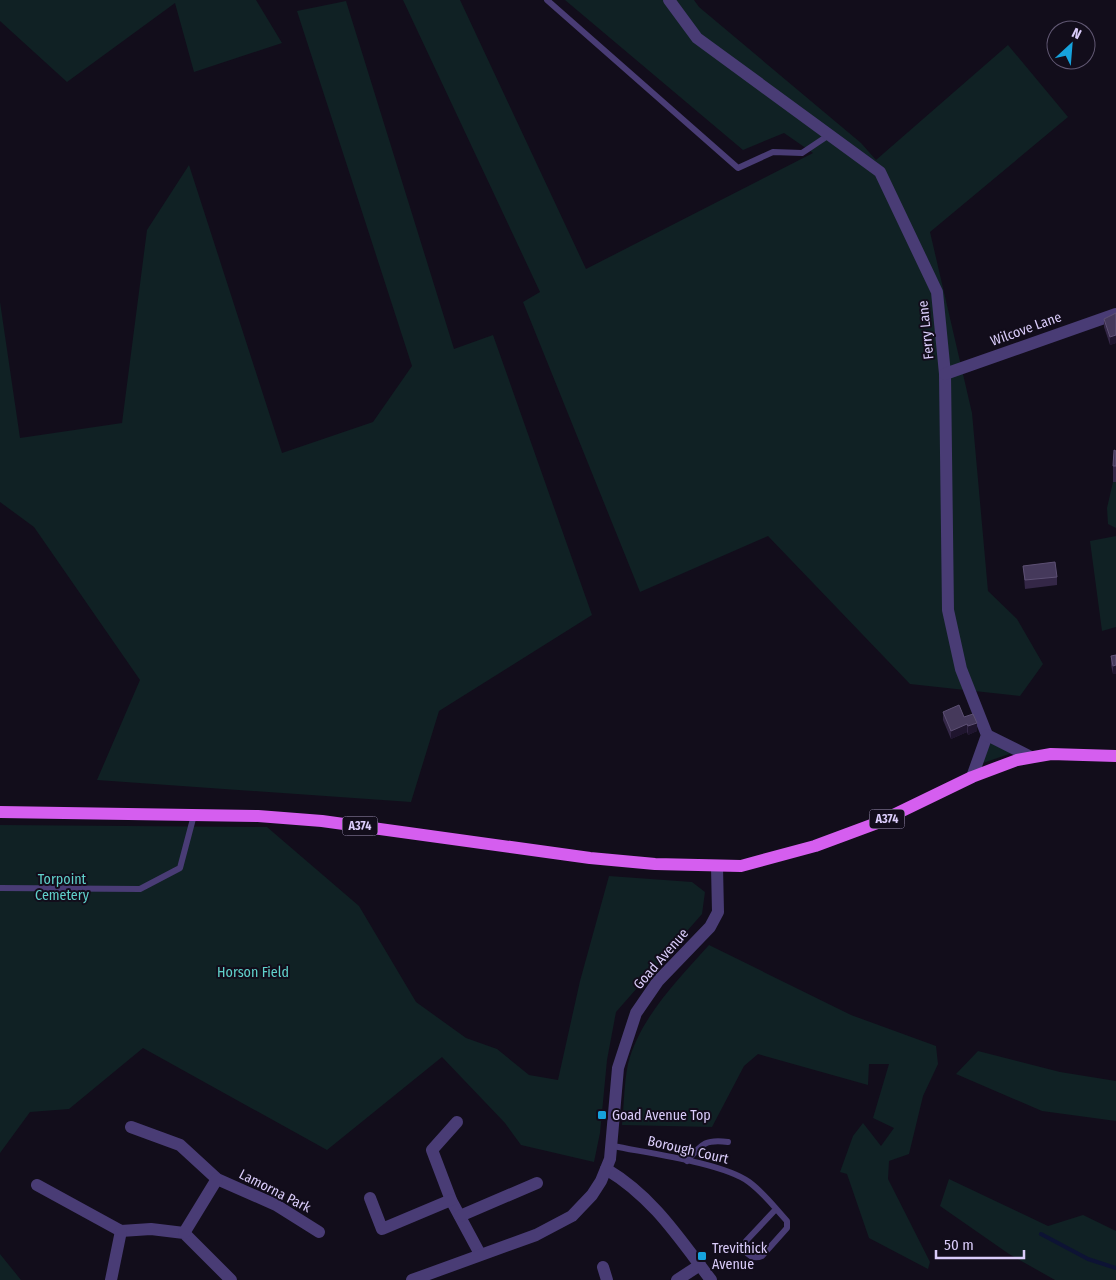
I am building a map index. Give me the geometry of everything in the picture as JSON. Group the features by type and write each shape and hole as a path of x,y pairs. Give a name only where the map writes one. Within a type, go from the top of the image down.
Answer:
{"main road":[{"name":"A374","path":"0,812 194,815 322,821 590,858 655,864 717,867 741,866 763,862 877,824 972,777 1001,765 1051,754 1116,756"}],"street":[{"name":"Ferry Lane","path":"669,0 696,38 880,172 937,292 946,374 948,610 961,669 987,735"},
{"name":"Wilcove Lane","path":"946,374 1116,314"},
{"path":"972,777 987,735 1031,757"},
{"name":"Goad Avenue","path":"412,1280 536,1235 572,1216 592,1195 606,1169 613,1146 618,1068 636,1013 658,982 710,927 718,912 717,867"},
{"path":"458,1122 432,1150 451,1200 480,1254"},
{"name":"Lamorna Park","path":"131,1127 180,1145 217,1179 276,1205 320,1232"},
{"path":"606,1169 641,1193 677,1232 711,1280"},
{"name":"Lamorna Park","path":"184,1232 217,1179"},
{"path":"460,1216 537,1183"},
{"path":"37,1185 121,1231 151,1229 184,1232 228,1279"},
{"path":"370,1198 382,1229 451,1200"},
{"path":"111,1280 121,1231"},
{"path":"677,1280 700,1265"},
{"path":"603,1267 607,1280"}],"lane":[{"path":"547,0 738,168 773,152 802,153 829,135"},
{"path":"0,888 140,890 180,868 194,815"},
{"path":"687,1162 704,1143 714,1140 728,1142"},
{"name":"Borough Court","path":"613,1146 719,1168 740,1177 757,1188 787,1221 787,1228 762,1256 757,1258 749,1256 745,1251 746,1241 776,1209"}],"green space":[{"path":"0,0 256,0 282,43 194,72 175,3 67,82 0,21"},
{"path":"403,0 460,0 586,269 813,153 784,133 743,150 565,0 694,0 699,7 861,143 876,160 1008,45 1068,117 930,232 972,413 988,591 1017,619 1043,664 1020,696 910,684 768,536 640,592 523,302 540,292"},
{"path":"346,1 454,349 493,335 592,615 439,711 411,802 97,780 140,680 34,527 0,502 0,302 20,438 122,423 147,230 189,165 282,453 373,422 412,366 297,11"},
{"path":"1113,482 1116,482 1116,528 1108,524 1107,508"},
{"path":"1116,536 1116,627 1102,631 1090,541"},
{"path":"991,742 1012,753 980,764"},
{"path":"0,825 267,827 359,906 416,1002 466,1038 497,1049 529,1075 558,1080 580,981 609,876 692,882 705,892 702,914 616,1012 607,1060 600,1133 594,1162 521,1145 505,1123 442,1057 327,1150 143,1048 69,1109 30,1112 0,1153"},
{"path":"709,945 851,1015 936,1046 938,1064 923,1096 909,1154 889,1161 888,1179 930,1262 928,1269 869,1238 847,1174 840,1172 853,1136 863,1123 881,1146 894,1128 873,1118 889,1064 869,1064 868,1085 758,1054 744,1066 712,1127 622,1125 628,1064 641,1030 661,1000"},
{"path":"978,1051 1060,1072 1116,1081 1116,1121 1042,1111 956,1074"},
{"path":"949,1179 1048,1226 1083,1215 1116,1231 1116,1280 1055,1280 1009,1254 940,1206"},
{"path":"0,1254 21,1280 0,1280"}],"building":[{"path":"1116,313 1116,335 1110,337 1104,319"},
{"path":"1114,450 1116,451 1116,466 1113,466"},
{"path":"1055,562 1057,577 1025,580 1023,566"},
{"path":"1116,655 1116,665 1113,666 1111,656"},
{"path":"959,705 964,717 973,714 977,723 968,726 967,724 951,731 943,712"}],"waterway":[{"path":"1041,1234 1088,1259 1116,1268"}],"place":[{"name":"Goad Avenue Top","path":"602,1115"},
{"name":"Trevithick Avenue","path":"702,1256"}],"park label":[{"name":"Torpoint Cemetery","path":"62,888"},
{"name":"Horson Field","path":"253,972"}]}
